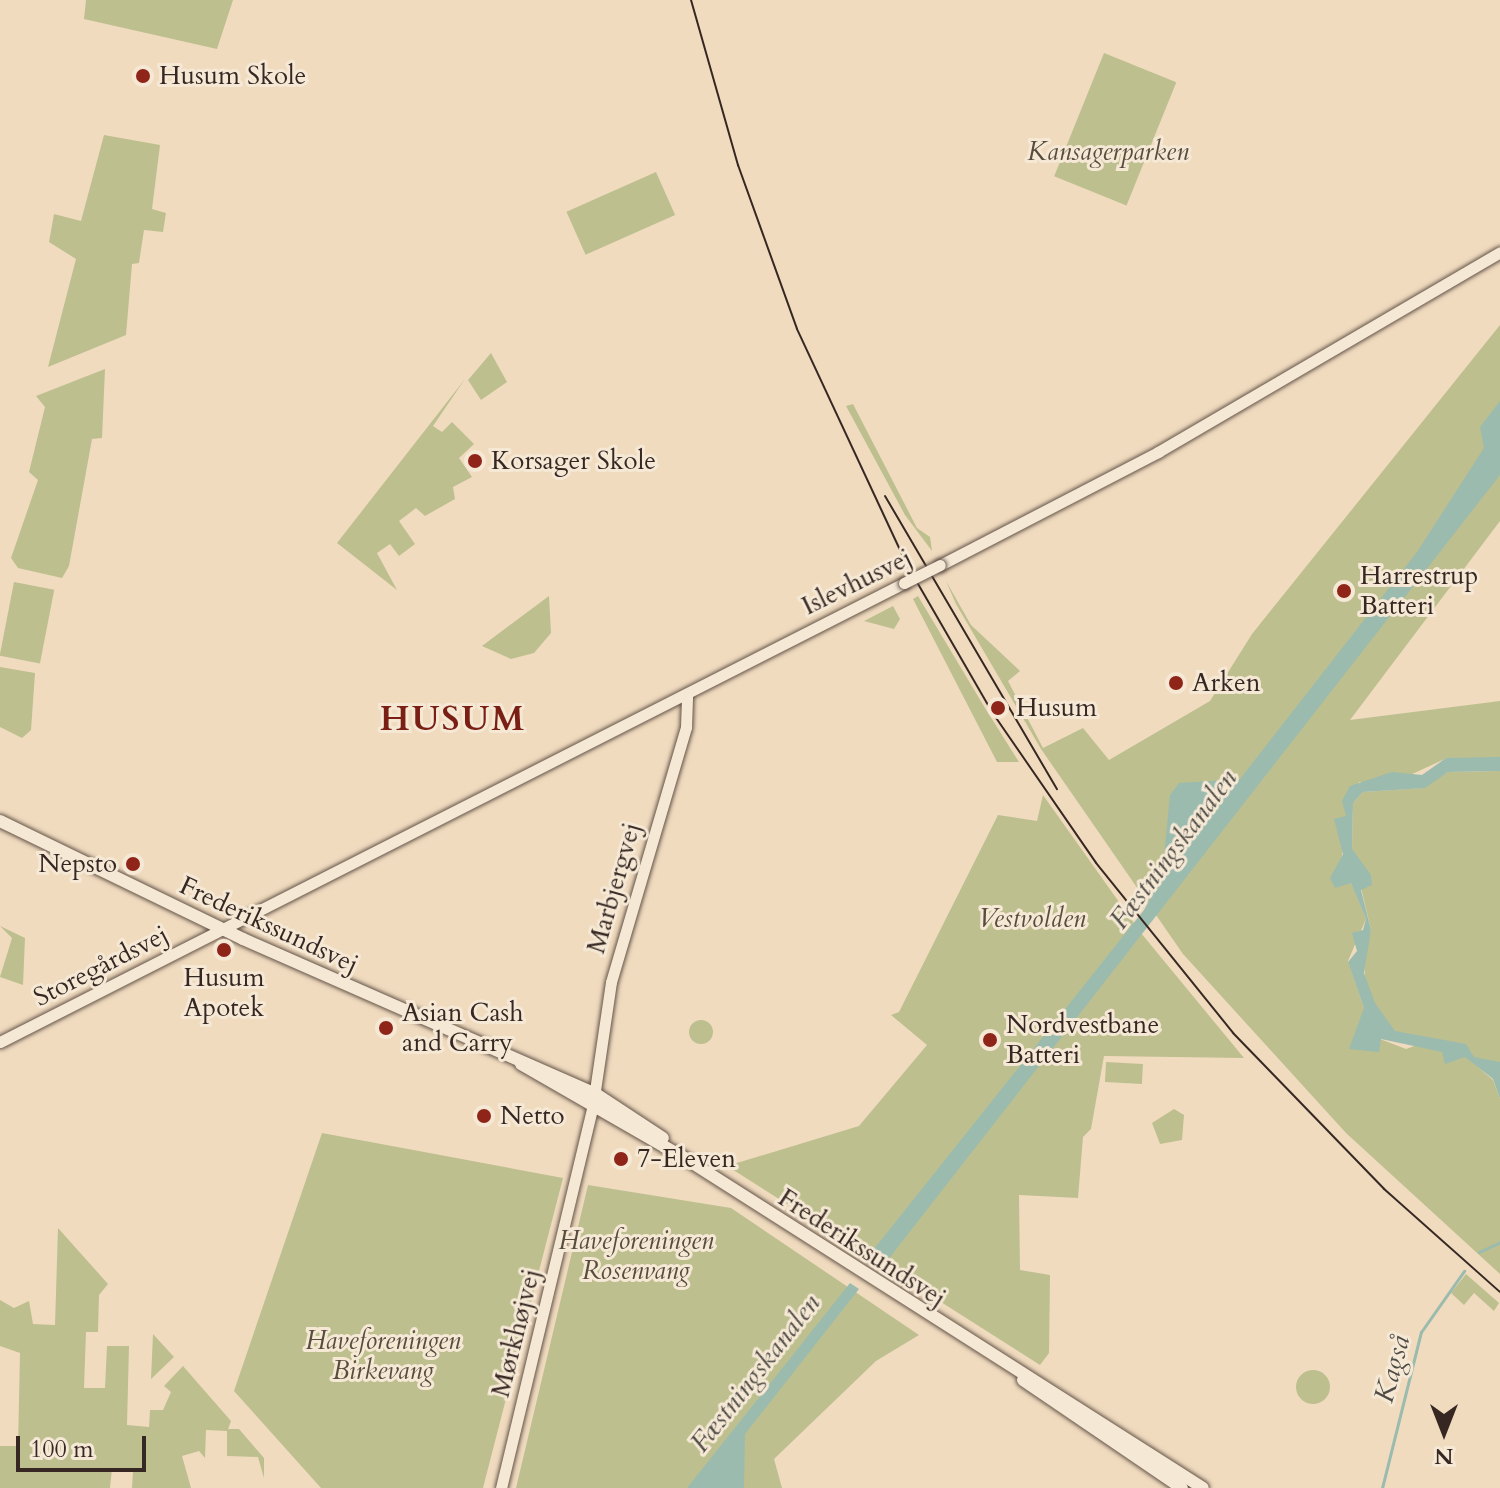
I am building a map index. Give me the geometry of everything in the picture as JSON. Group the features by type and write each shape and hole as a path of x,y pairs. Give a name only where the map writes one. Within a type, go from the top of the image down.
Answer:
{"main road":[{"name":"Frederikssundsvej","path":"0,821 222,929 594,1099 1018,1375 1203,1488"},
{"name":"Frederikssundsvej","path":"1018,1375 1040,1398 1182,1488"}],"street":[{"name":"Islevhusvej","path":"222,929 687,697 1158,452 1500,252"},
{"name":"Marbjergvej","path":"594,1099 611,982 686,727 687,697"},
{"name":"Storegårdsvej","path":"0,1042 222,929"},
{"name":"Mørkhøjvej","path":"501,1488 594,1099"}],"green space":[{"path":"86,0 233,0 217,49 84,19"},
{"name":"Kansagerparken","path":"1104,53 1176,82 1126,206 1054,176"},
{"path":"104,135 160,145 152,209 166,213 163,232 144,230 139,263 132,264 126,335 48,367 76,259 49,242 54,214 81,221"},
{"path":"656,172 675,215 586,255 566,212"},
{"path":"1500,325 1500,521 1350,720 1500,701 1500,764 1447,758 1384,787 1359,782 1338,872 1351,882 1366,919 1348,961 1364,1008 1365,1046 1380,1039 1406,1049 1420,1044 1465,1056 1493,1080 1500,1099 1500,1274 1346,1133 1183,954 1041,749 956,604 946,581 971,625 1020,671 1008,681 1043,748 1083,728 1109,760 1210,701 1252,634"},
{"path":"491,353 507,382 481,400 468,380"},
{"path":"105,369 102,438 92,439 69,566 62,578 18,568 11,558 38,480 29,472 45,407 36,396"},
{"path":"465,379 433,426 442,432 452,422 474,444 459,458 472,477 453,487 455,499 425,516 416,508 399,521 415,544 399,556 390,544 377,553 397,590 337,543"},
{"path":"853,404 917,528 930,537 932,551 905,515 846,406"},
{"path":"14,582 54,590 40,663 0,656"},
{"path":"549,596 551,633 534,653 511,659 482,646"},
{"path":"918,596 1019,762 997,762 913,599"},
{"path":"893,606 900,619 894,629 864,621"},
{"path":"0,667 35,673 31,730 22,738 0,727"},
{"path":"1500,771 1500,1069 1388,1034 1367,1006 1364,959 1371,930 1352,849 1353,803 1363,792 1422,788 1448,772"},
{"name":"Vestvolden","path":"1043,795 1141,933 1244,1058 1104,1056 1091,1129 1083,1137 1078,1198 1019,1195 1020,1270 1050,1275 1049,1353 1040,1365 727,1166 859,1126 927,1045 891,1015 899,1012 998,815 1037,821"},
{"path":"0,926 25,938 23,985 0,977 12,938"},
{"path":"701,1020 709,1024 713,1032 709,1040 701,1044 693,1040 689,1032 693,1024"},
{"path":"1106,1062 1143,1064 1142,1084 1105,1082"},
{"path":"1174,1109 1184,1115 1182,1140 1160,1144 1152,1123"},
{"name":"Haveforeningen Birkevang","path":"322,1133 563,1178 483,1488 321,1488 234,1391"},
{"name":"Haveforeningen Rosenvang","path":"588,1185 731,1208 919,1335 876,1361 774,1459 782,1488 516,1488"},
{"path":"58,1228 108,1284 99,1295 98,1332 86,1332 84,1388 105,1388 107,1346 129,1346 127,1425 149,1427 150,1410 163,1410 171,1392 164,1386 183,1366 231,1421 228,1429 239,1429 264,1458 264,1478 258,1457 227,1456 227,1431 206,1430 205,1458 199,1451 182,1456 191,1488 132,1488 133,1470 112,1469 110,1488 0,1488 0,1446 18,1446 20,1353 0,1346 0,1300 14,1308 29,1301 33,1324 55,1325"},
{"path":"1466,1274 1499,1303 1494,1311 1474,1293 1464,1305 1451,1293"},
{"path":"153,1334 174,1357 151,1379"},
{"path":"1313,1370 1325,1375 1330,1387 1325,1399 1313,1404 1301,1399 1296,1387 1301,1375"}],"water":[{"name":"Fæstningskanalen","path":"1500,401 1500,475 883,1266 869,1255 1144,910 1162,877 1170,795 1179,783 1240,779 1417,552 1484,448 1480,427"},
{"path":"1500,757 1500,771 1448,772 1425,788 1363,792 1353,803 1352,849 1371,875 1372,885 1361,890 1371,930 1364,973 1375,1003 1395,1031 1466,1044 1474,1057 1500,1062 1500,1099 1493,1079 1465,1057 1445,1064 1442,1052 1381,1039 1379,1052 1349,1049 1364,1008 1348,962 1357,951 1352,933 1363,930 1366,919 1351,883 1335,888 1330,878 1343,854 1334,819 1346,816 1342,801 1350,786 1392,772 1422,775 1446,758"},
{"path":"850,1283 859,1289 745,1434 744,1488 687,1488"}],"waterway":[{"name":"Kagså","path":"1479,1252 1500,1242"},
{"name":"Kagså","path":"1382,1488 1421,1332 1464,1271"}],"tram line":[{"path":"691,0 738,165 797,329 906,563 992,712 1096,863 1233,1033 1384,1189 1500,1292"},
{"path":"885,496 1057,789"}],"place":[{"name":"Husum Skole","path":"143,76"},
{"name":"Korsager Skole","path":"475,461"},
{"name":"Harrestrup Batteri","path":"1344,591"},
{"name":"Arken","path":"1176,683"},
{"name":"Husum","path":"998,708"},
{"name":"Nepsto","path":"133,864"},
{"name":"Husum Apotek","path":"224,950"},
{"name":"Asian Cash and Carry","path":"386,1028"},
{"name":"Nordvestbane Batteri","path":"990,1040"},
{"name":"Netto","path":"484,1116"},
{"name":"7-Eleven","path":"621,1159"}],"district":[{"name":"HUSUM","path":"453,720"}]}
